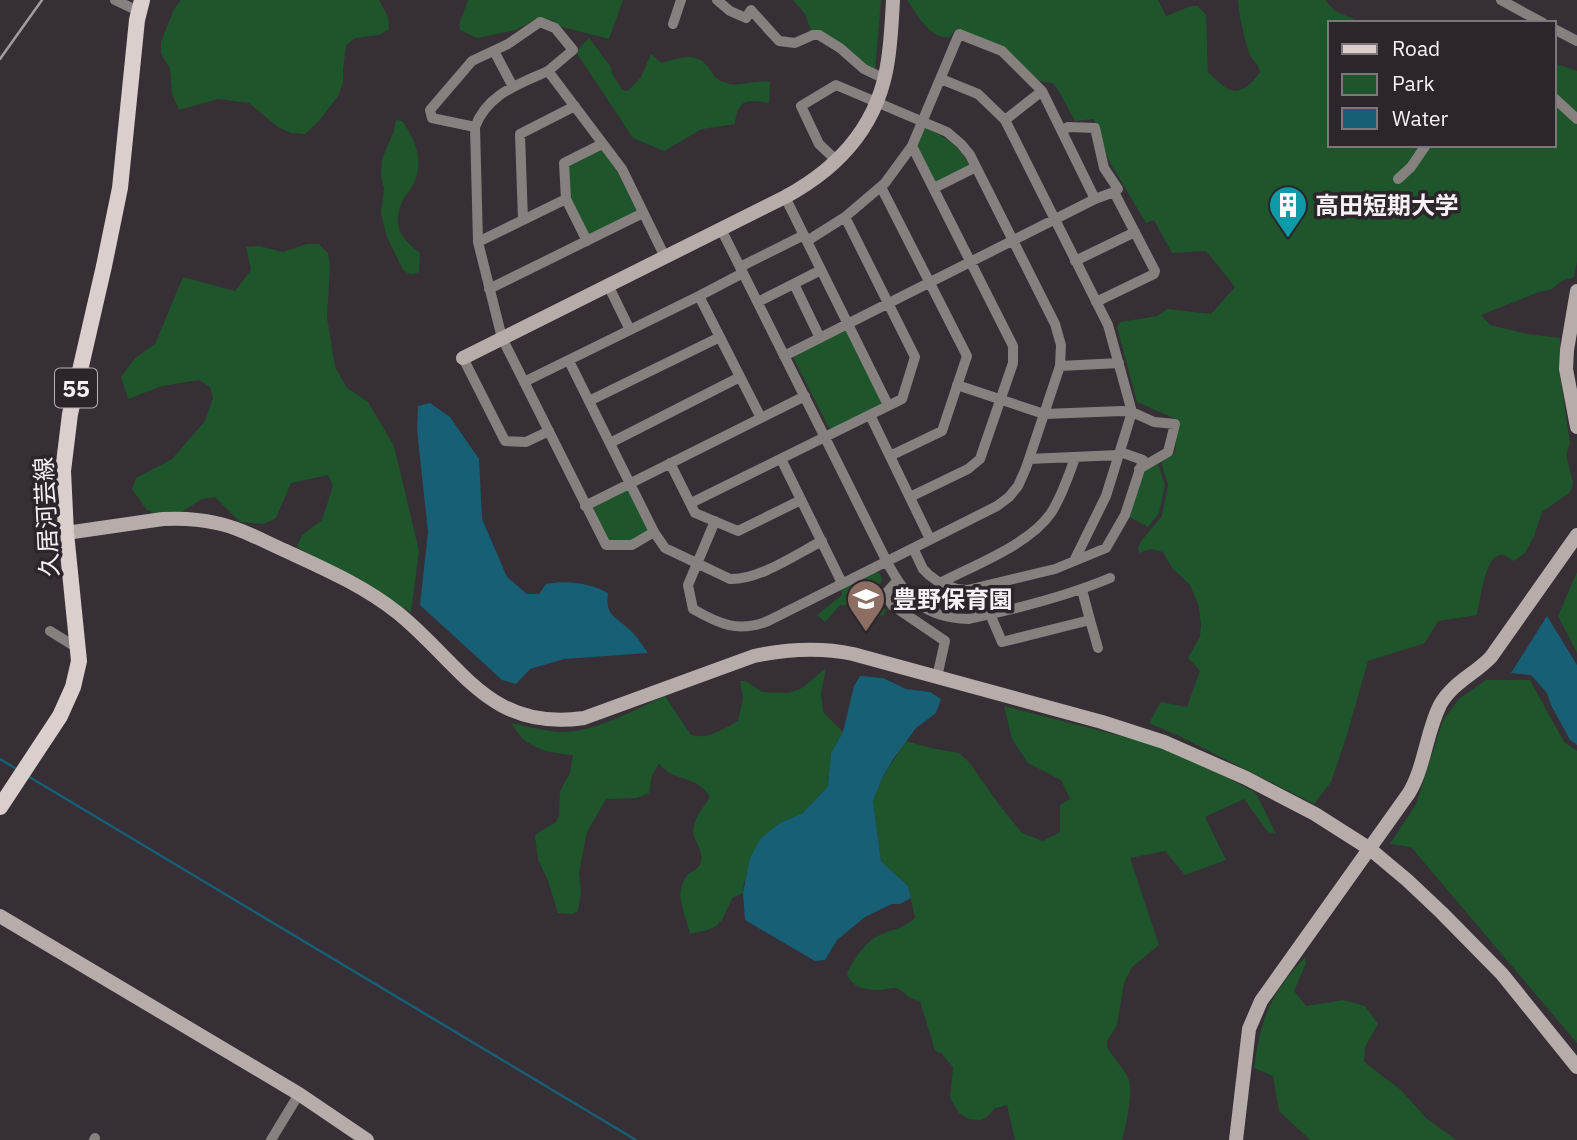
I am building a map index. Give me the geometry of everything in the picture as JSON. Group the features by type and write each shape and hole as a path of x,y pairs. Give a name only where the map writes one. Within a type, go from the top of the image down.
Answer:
{"main road":[{"name":"久居河芸線","path":"0,807 60,716 70,696 76,673 79,649 66,533 63,471 70,414 120,188 140,6"}],"street":[{"path":"115,0 140,6"},
{"path":"673,24 681,0"},
{"path":"717,0 730,11 746,18 751,10 779,41 795,43 813,35 822,37 864,69 885,79"},
{"path":"549,431 526,442 505,441 463,358 817,179 858,137 876,103 889,58 893,0"},
{"path":"1501,0 1539,21"},
{"path":"475,127 432,118 430,110 472,61 508,44 540,22 555,28 573,50 548,71 513,87 489,103 475,127 478,242 502,338 606,545 632,545 654,533"},
{"path":"1556,30 1577,41"},
{"path":"524,383 699,296 741,270 845,217 881,187 912,146 959,34 1002,51 1042,91 1095,199"},
{"path":"494,51 513,87"},
{"path":"548,71 622,169 665,257"},
{"path":"941,79 978,94 1005,120 1108,325 1119,363 1132,412 1106,496 1074,561"},
{"path":"715,521 688,584 693,609 723,625 752,626 997,506 1018,486 1030,459 1060,366 1061,345 1055,324 970,155 947,132 836,85 801,106 819,144 837,161"},
{"path":"1005,120 1042,91"},
{"path":"1556,100 1577,119"},
{"path":"523,220 520,134 575,106"},
{"path":"784,356 1118,189 1104,168 1095,128 1068,127 1062,131"},
{"path":"587,241 566,199 564,163 602,144"},
{"path":"910,497 980,459 1013,363 1013,346 912,146"},
{"path":"1398,178 1411,167 1425,147"},
{"path":"934,188 976,167"},
{"path":"881,187 967,356 942,431 890,456"},
{"path":"1096,302 1154,274 1155,271 1114,192"},
{"path":"785,197 888,405"},
{"path":"478,242 566,199"},
{"path":"489,289 643,213"},
{"path":"691,503 902,399 915,357 845,217"},
{"path":"721,229 887,562 908,596 935,614 968,619 1082,590 1110,578"},
{"path":"1075,261 1135,232"},
{"path":"758,302 821,270"},
{"path":"794,284 820,338"},
{"path":"608,285 630,330"},
{"path":"1576,418 1566,369 1577,291"},
{"path":"699,296 761,418"},
{"path":"589,401 720,337"},
{"path":"569,361 654,533 665,548 730,579 747,578 822,541"},
{"path":"1060,366 1119,363"},
{"path":"610,443 740,377"},
{"path":"957,384 1044,414 1122,411 1132,412 1154,422 1175,424 1168,452 1139,469"},
{"path":"585,506 805,396"},
{"path":"870,415 930,539"},
{"path":"913,548 923,569 929,575 940,583 967,590 1055,569 1107,548 1125,515 1143,460 1119,453 1030,459"},
{"path":"940,583 1019,542 1040,526 1059,499 1074,458"},
{"path":"781,459 842,583"},
{"path":"670,463 695,513 738,531 801,500"},
{"path":"66,533 163,519 217,523 240,531 359,586 404,619 483,694 505,708 536,718 561,721 584,718 754,656 802,649 835,650 1102,722 1175,746 1255,782 1315,814 1370,849 1472,942 1502,974 1577,1068"},
{"path":"1236,1140 1248,1038 1256,1010 1275,979 1412,787 1441,705 1461,681 1491,657 1577,535"},
{"path":"897,581 886,596 892,605 945,641 937,677"},
{"path":"1082,590 1098,648"},
{"path":"990,614 1002,642 1090,620"},
{"path":"50,631 79,649"},
{"path":"0,916 299,1094 367,1140"},
{"path":"271,1140 299,1094"}],"green space":[{"path":"181,0 379,0 388,17 389,29 379,35 355,38 346,45 343,83 338,96 305,134 291,133 278,127 249,103 218,99 179,110 172,94 170,69 161,54 161,42 174,9"},
{"path":"468,0 623,0 609,39 538,18 516,30 477,38 460,30 459,24"},
{"path":"793,0 881,0 875,71 864,67 854,53 841,44 811,31 805,14"},
{"path":"907,0 1158,0 1166,16 1198,6 1206,15 1208,72 1226,88 1236,91 1250,84 1260,72 1247,45 1238,0 1325,0 1335,11 1358,21 1328,21 1328,147 1556,147 1556,64 1577,71 1577,262 1574,277 1562,281 1552,289 1481,315 1490,325 1560,338 1560,376 1570,443 1566,455 1572,488 1542,512 1525,553 1514,561 1503,555 1492,561 1484,579 1477,615 1438,621 1425,643 1368,661 1331,782 1314,804 1149,723 1161,702 1187,707 1200,671 1188,658 1200,636 1201,625 1199,607 1190,585 1172,568 1163,552 1151,549 1139,553 1141,541 1162,516 1168,485 1161,462 1175,453 1178,420 1137,402 1117,327 1120,322 1157,316 1167,309 1211,314 1235,287 1206,251 1172,253 1154,220 1146,223 1109,161 1094,119 1075,121 1052,83 1035,78 1003,46 956,29 950,37 943,37 925,25"},
{"path":"589,38 611,67 622,90 628,91 641,77 651,54 661,63 692,57 702,61 716,78 727,83 736,85 770,82 769,103 749,101 738,109 735,124 702,129 664,151 633,138 576,52"},
{"path":"396,120 402,121 406,127 418,155 416,178 402,202 398,219 403,237 420,253 419,272 412,274 403,270 387,237 381,214 384,188 381,176 382,159"},
{"path":"926,128 952,143 970,167 936,184 916,146"},
{"path":"602,150 616,169 638,210 591,235 587,234 569,198 569,164"},
{"path":"307,244 319,244 328,253 330,266 327,317 335,367 347,388 368,402 394,446 419,551 411,612 297,547 302,535 322,520 333,486 328,475 291,483 276,518 264,524 240,522 215,497 202,499 180,513 157,515 146,509 132,489 136,478 172,459 205,421 213,398 210,387 199,380 162,386 128,399 121,377 135,358 155,344 183,277 235,291 251,270 246,247 259,246 283,252"},
{"path":"843,330 847,331 883,401 881,406 832,429 829,428 793,357"},
{"path":"1158,464 1165,485 1159,513 1148,527 1128,516 1143,472"},
{"path":"627,490 630,491 649,530 631,541 608,542 592,511 594,507"},
{"path":"875,571 882,578 881,583 873,590 873,597 886,610 883,616 862,608 840,605 825,622 817,615 842,595 841,589"},
{"path":"1577,572 1577,653 1558,616"},
{"path":"826,668 821,693 823,712 843,732 831,753 828,786 803,813 780,823 744,882 743,893 732,898 718,925 690,934 680,898 686,877 701,862 693,831 698,816 710,797 702,787 668,772 659,764 652,775 649,793 637,798 606,799 587,832 579,873 581,892 578,911 573,914 558,913 538,860 535,836 556,822 559,816 560,791 570,773 573,755 533,746 522,738 511,723 572,732 613,720 665,696 691,735 703,736 738,721 743,698 740,681 746,681 762,692 789,693 802,688"},
{"path":"1486,680 1530,680 1564,742 1577,751 1577,1043 1411,847 1390,844 1416,804 1443,720 1460,698"},
{"path":"1004,706 1175,750 1256,793 1276,834 1268,832 1244,799 1205,817 1226,860 1185,875 1165,851 1130,858 1159,945 1132,967 1124,983 1117,1025 1107,1041 1107,1047 1127,1076 1130,1086 1122,1140 1015,1140 1007,1105 995,1108 980,1120 969,1119 959,1113 950,1098 953,1067 941,1053 935,1051 920,1001 893,988 873,990 859,987 851,982 847,973 870,942 915,918 908,886 881,861 873,801 882,778 906,741 959,753 969,762 1022,833 1043,841 1060,832 1060,805 1070,799 1061,780 1028,763 1012,739"},
{"path":"1305,957 1306,963 1294,991 1306,1006 1343,1000 1365,1006 1378,1024 1365,1047 1364,1062 1401,1090 1427,1119 1456,1140 1310,1140 1279,1111 1273,1076 1254,1068 1257,1050 1264,1020 1275,996"}],"water":[{"path":"430,403 450,417 479,459 482,519 507,577 527,594 539,594 546,584 562,582 578,583 608,593 610,611 633,632 648,653 564,659 530,669 516,684 502,680 420,605 428,532 417,429 418,406"},
{"path":"1547,616 1577,665 1577,745 1570,740 1547,693 1531,675 1511,673"},
{"path":"860,676 883,678 906,689 930,692 941,699 936,713 916,728 894,758 873,801 881,861 908,886 911,898 865,917 837,940 825,960 815,961 745,920 743,893 750,858 761,838 780,823 803,813 828,786 831,753 843,732 854,686"}],"waterway":[{"path":"0,759 18,770"},
{"path":"26,775 636,1140"}],"railway":[{"path":"0,59 42,0"}],"place":[{"name":"高田短期大学","path":"1288,239"},
{"name":"豊野保育園","path":"866,633"}]}
